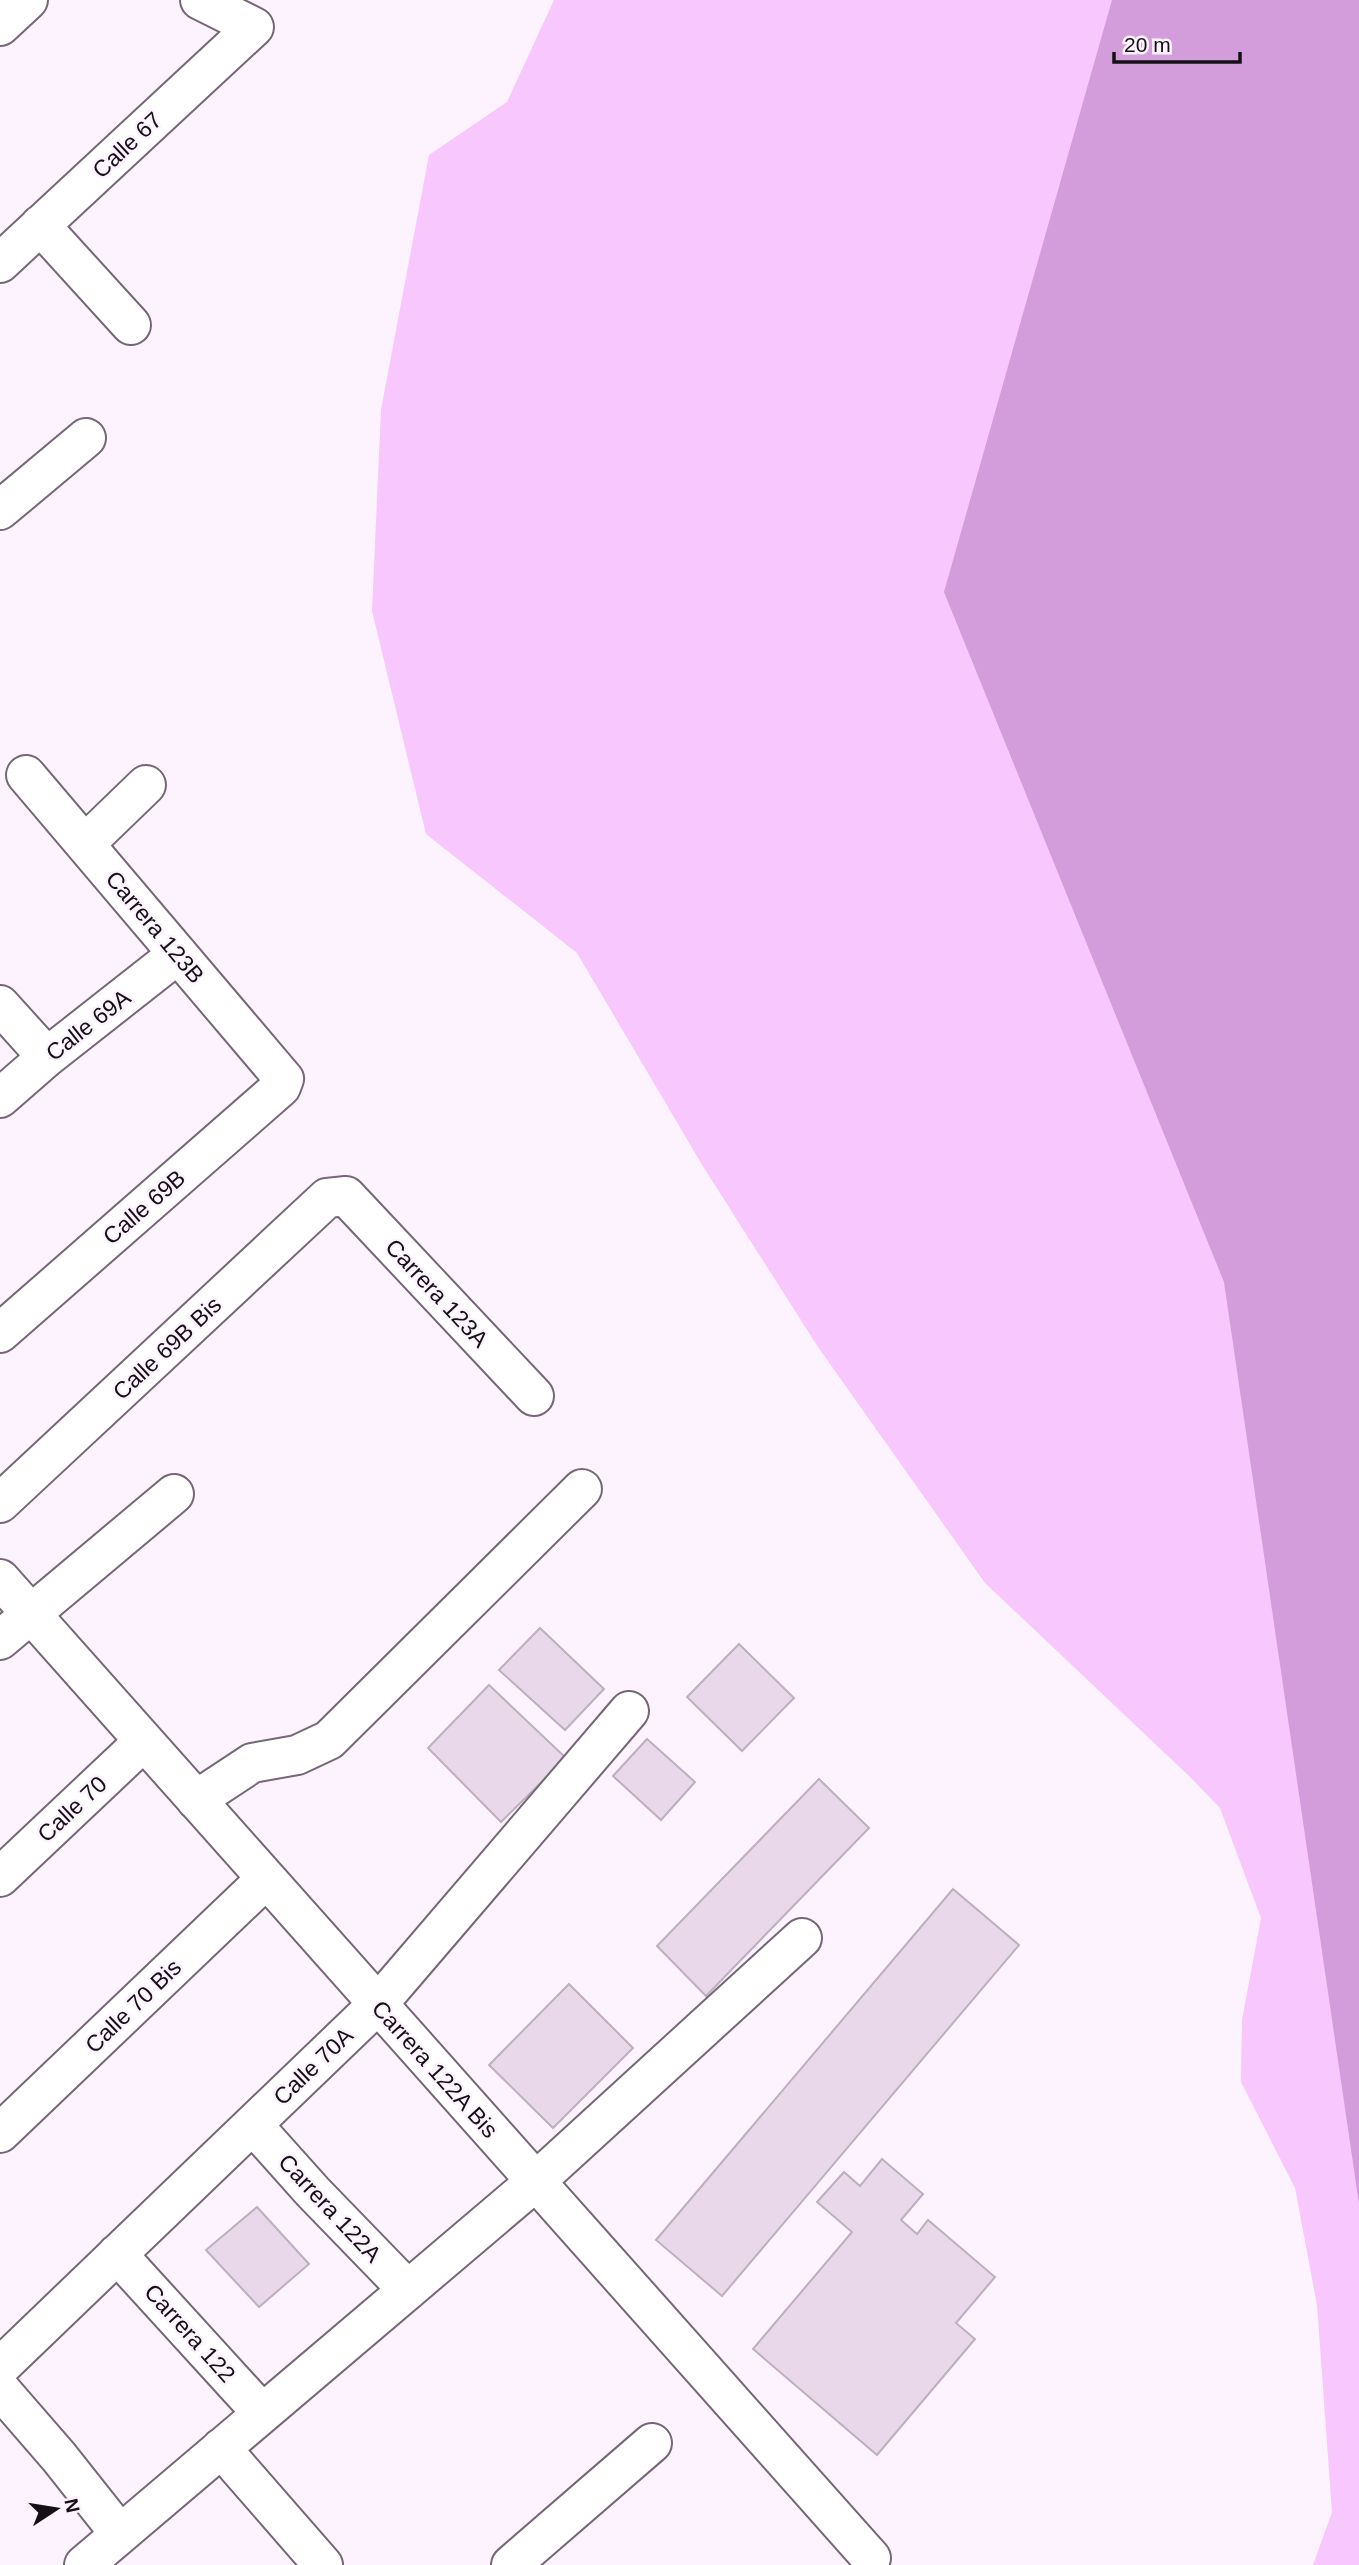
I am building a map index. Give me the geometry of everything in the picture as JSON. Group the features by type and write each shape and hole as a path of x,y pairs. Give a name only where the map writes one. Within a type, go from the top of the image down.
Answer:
{"street":[{"path":"0,26 29,0"},
{"name":"Calle 67","path":"0,263 254,27 200,0"},
{"path":"40,225 131,325"},
{"path":"0,510 86,438"},
{"name":"Carrera 123B","path":"26,775 284,1079"},
{"path":"85,844 146,785"},
{"name":"Calle 69A","path":"0,1098 47,1057 178,954"},
{"path":"0,1005 47,1057"},
{"name":"Calle 69B","path":"0,1333 281,1087 284,1079"},
{"name":"Carrera 123A","path":"337,1196 346,1196 534,1396"},
{"name":"Calle 69B Bis","path":"0,1503 327,1198 337,1196"},
{"path":"197,1800 252,1763 297,1755 329,1740 582,1489"},
{"path":"0,1640 174,1494"},
{"name":"Carrera 122A Bis","path":"0,1579 871,2558"},
{"name":"Calle 70A","path":"0,2367 378,2004 629,1711"},
{"name":"Calle 70","path":"0,1877 144,1741"},
{"name":"Calle 70 Bis","path":"0,2133 266,1879"},
{"path":"84,2565 535,2182 802,1938"},
{"name":"Carrera 122A","path":"253,2125 313,2192 408,2290"},
{"name":"Carrera 122","path":"117,2254 262,2413"},
{"path":"0,2389 120,2534"},
{"path":"511,2565 652,2443"},
{"path":"221,2448 323,2565"}],"shaded area":[{"path":"554,0 1359,0 1359,2565 1313,2565 1332,2512 1317,2305 1295,2188 1241,2082 1242,2020 1261,1918 1220,1808 985,1583 818,1347 704,1168 577,953 426,834 372,611 381,410 429,155 507,102"},
{"path":"1112,0 1359,0 1359,2204 1224,1282 944,592"}],"building":[{"path":"540,1628 604,1689 565,1730 499,1670"},
{"path":"739,1644 794,1698 742,1751 687,1697"},
{"path":"489,1685 566,1758 501,1822 428,1748"},
{"path":"647,1739 695,1782 661,1820 613,1776"},
{"path":"819,1779 869,1828 706,1996 657,1946"},
{"path":"953,1889 1019,1945 722,2296 656,2240"},
{"path":"569,1984 633,2048 553,2128 489,2065"},
{"path":"882,2159 923,2194 901,2220 917,2234 928,2220 995,2277 956,2323 975,2339 877,2455 753,2349 852,2232 817,2202 844,2172 860,2186"},
{"path":"257,2207 309,2264 259,2307 206,2250"}]}
